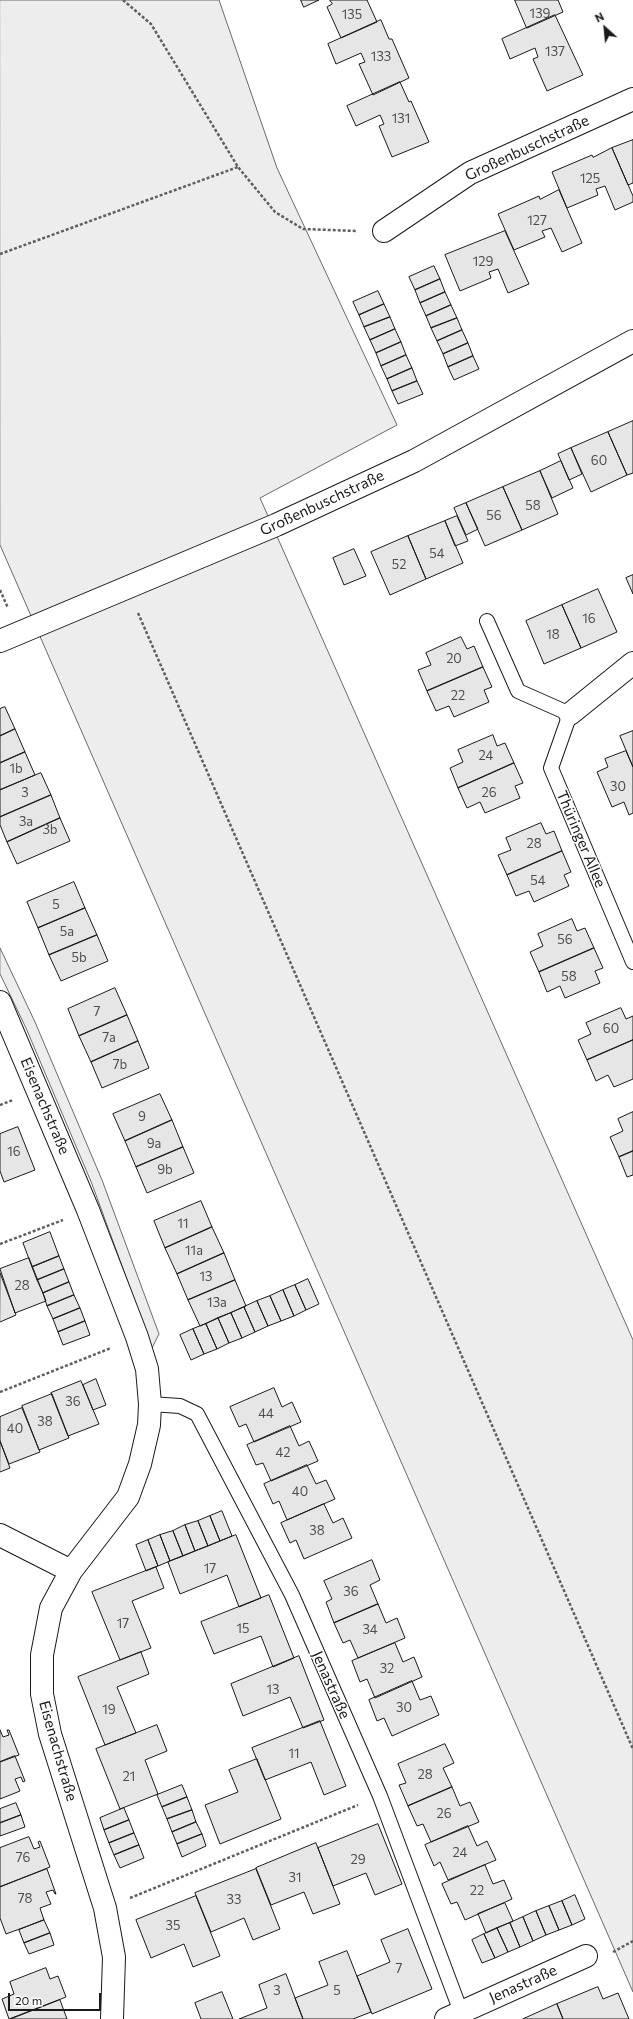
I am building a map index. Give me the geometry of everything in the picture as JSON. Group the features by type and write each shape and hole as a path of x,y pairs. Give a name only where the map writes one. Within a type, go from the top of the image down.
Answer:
{"street":[{"name":"Großenbuschstraße","path":"384,231 470,173 633,98"},
{"name":"Großenbuschstraße","path":"0,641 276,525 414,461 633,340"},
{"path":"570,714 633,663"},
{"name":"Eisenachstraße","path":"0,1002 88,1210 137,1337 147,1369 150,1404 149,1425 140,1464 128,1497 71,1571 51,1608 42,1655 42,1694 50,1734 105,1908 114,1957 112,2019"},
{"path":"0,1535 71,1571"},
{"name":"Jenastraße","path":"453,2016 586,1956"}],"lane":[{"path":"487,621 518,691 570,714"},
{"name":"Thüringer Allee","path":"570,714 551,768 633,962"},
{"name":"Jenastraße","path":"150,1404 180,1406 197,1414 292,1595 380,1796 453,2016"}],"path":[{"path":"123,0 151,24 238,167 275,212 303,229 323,231 384,231"},
{"path":"0,254 238,167"},
{"path":"126,587 633,1749"},
{"path":"0,1244 88,1210"},
{"path":"0,1392 137,1337"},
{"path":"105,1908 380,1796"}],"shaded area":[{"path":"0,0 219,0 277,168 397,425 260,498 633,1340 633,1992 0,545"},
{"path":"0,948 35,1022 102,1180 159,1334 152,1348 92,1184 26,1028 0,974"}],"building":[{"path":"301,0 319,0 304,7"},
{"path":"330,0 367,0 377,22 341,38 327,7 332,4"},
{"path":"515,0 558,0 563,12 527,28"},
{"path":"555,15 583,75 547,91 533,59 538,57 535,48 510,59 502,39"},
{"path":"381,20 389,39 392,39 409,78 373,95 359,64 365,62 361,53 336,64 328,44"},
{"path":"400,82 409,102 411,101 429,142 392,157 379,126 384,124 380,115 356,126 347,106"},
{"path":"633,140 633,183 628,185 612,148"},
{"path":"612,148 633,196 633,202 615,210 605,186 596,189 598,195 567,208 552,172 592,155 593,157"},
{"path":"559,190 582,243 562,252 551,228 542,231 545,237 514,250 498,214 539,196 540,199"},
{"path":"505,231 529,284 508,293 498,269 489,272 491,278 460,291 445,255"},
{"path":"434,266 440,279 415,290 409,277"},
{"path":"440,279 445,292 420,303 415,290"},
{"path":"378,291 384,304 359,315 353,302"},
{"path":"445,292 451,305 426,316 420,303"},
{"path":"384,304 390,317 364,327 359,315"},
{"path":"451,305 457,318 431,328 426,316"},
{"path":"390,317 395,329 370,340 364,327"},
{"path":"457,318 462,330 437,341 431,328"},
{"path":"395,329 401,342 376,353 370,340"},
{"path":"462,330 468,343 443,354 437,341"},
{"path":"401,342 406,355 381,366 376,353"},
{"path":"468,343 473,356 448,367 443,354"},
{"path":"406,355 412,368 387,379 381,366"},
{"path":"473,356 479,369 454,380 448,367"},
{"path":"412,368 417,381 392,391 387,379"},
{"path":"417,381 423,394 398,404 392,391"},
{"path":"633,421 633,473 627,475 608,432"},
{"path":"608,432 627,475 591,492 571,448"},
{"path":"571,448 582,474 569,480 558,454"},
{"path":"561,461 573,488 552,498 540,471"},
{"path":"540,471 558,514 522,530 503,487"},
{"path":"503,487 522,530 485,546 466,503"},
{"path":"466,503 478,529 466,535 454,508"},
{"path":"457,516 468,541 455,546 445,521"},
{"path":"445,521 463,563 426,579 408,536"},
{"path":"408,536 426,579 390,595 371,552"},
{"path":"354,549 366,576 344,585 333,558"},
{"path":"633,575 633,594 626,578"},
{"path":"598,589 617,632 581,648 562,605"},
{"path":"562,605 581,648 544,664 526,621"},
{"path":"461,637 467,649 474,646 483,667 427,691 418,670 431,665 426,653"},
{"path":"483,667 492,687 484,690 489,702 454,717 449,706 436,711 427,691"},
{"path":"5,707 15,729 0,736 0,709"},
{"path":"15,729 25,752 0,763 0,736"},
{"path":"633,731 633,767 620,736"},
{"path":"493,735 497,746 505,743 514,763 458,788 450,768 463,762 458,750"},
{"path":"626,751 633,767 633,813 629,815 624,802 612,807 597,772 608,767 605,759"},
{"path":"25,752 35,775 0,790 0,763"},
{"path":"514,763 523,783 515,786 520,798 485,813 480,802 467,808 458,788"},
{"path":"41,773 51,795 0,817 0,790"},
{"path":"51,795 60,818 7,842 0,825 0,817"},
{"path":"60,818 70,841 17,864 7,842"},
{"path":"541,823 546,834 554,831 562,851 507,875 498,855 511,850 506,838"},
{"path":"562,851 571,872 564,875 569,886 534,902 529,891 516,896 507,875"},
{"path":"74,882 85,908 38,928 27,902"},
{"path":"85,908 97,935 49,955 38,928"},
{"path":"572,919 577,931 585,928 594,948 539,972 530,952 543,946 538,934"},
{"path":"97,935 108,961 61,981 49,955"},
{"path":"594,948 603,968 595,971 600,983 565,998 560,986 547,992 539,972"},
{"path":"115,988 127,1015 79,1036 68,1009"},
{"path":"621,1008 626,1019 633,1016 633,1040 587,1060 578,1040 591,1034 586,1023"},
{"path":"127,1015 138,1041 91,1062 79,1036"},
{"path":"633,1040 633,1079 614,1087 608,1075 596,1081 587,1060"},
{"path":"138,1041 149,1068 102,1088 91,1062"},
{"path":"160,1094 172,1120 125,1141 113,1114"},
{"path":"633,1112 633,1151 619,1157 610,1137 623,1131 618,1119"},
{"path":"172,1120 183,1147 136,1167 125,1141"},
{"path":"18,1127 35,1170 4,1182 0,1171 0,1134"},
{"path":"183,1147 194,1173 147,1193 136,1167"},
{"path":"633,1151 633,1175 627,1177 619,1157"},
{"path":"201,1201 212,1227 165,1248 154,1221"},
{"path":"212,1227 224,1253 177,1274 165,1248"},
{"path":"50,1232 59,1256 32,1267 23,1243"},
{"path":"224,1253 235,1280 188,1300 177,1274"},
{"path":"59,1256 64,1269 37,1280 32,1267"},
{"path":"29,1258 46,1301 15,1313 0,1269"},
{"path":"64,1269 69,1282 43,1293 37,1280"},
{"path":"0,1273 16,1315 0,1322"},
{"path":"308,1279 319,1304 306,1310 295,1285"},
{"path":"235,1280 246,1306 200,1326 188,1300"},
{"path":"69,1282 74,1295 47,1306 43,1293"},
{"path":"295,1285 306,1310 294,1316 283,1290"},
{"path":"283,1290 294,1316 281,1321 270,1296"},
{"path":"74,1295 80,1308 53,1319 47,1306"},
{"path":"270,1296 281,1321 268,1326 257,1301"},
{"path":"257,1301 268,1326 255,1332 244,1307"},
{"path":"244,1307 255,1332 242,1338 231,1313"},
{"path":"80,1308 85,1321 58,1332 53,1319"},
{"path":"231,1313 242,1338 229,1343 218,1318"},
{"path":"218,1318 229,1343 217,1349 206,1324"},
{"path":"85,1321 90,1335 63,1345 58,1332"},
{"path":"206,1324 217,1349 204,1354 193,1329"},
{"path":"193,1329 204,1354 191,1360 180,1335"},
{"path":"96,1379 106,1405 93,1410 83,1385"},
{"path":"81,1381 99,1424 68,1436 51,1393"},
{"path":"274,1388 282,1407 292,1402 301,1422 254,1442 246,1424 239,1427 230,1407"},
{"path":"52,1394 69,1438 39,1450 22,1406"},
{"path":"22,1408 40,1452 9,1464 0,1441 0,1417"},
{"path":"290,1426 299,1446 309,1441 318,1461 271,1481 263,1463 256,1465 247,1445"},
{"path":"0,1441 10,1468 0,1472"},
{"path":"307,1465 316,1484 326,1480 335,1499 287,1520 279,1501 273,1504 264,1484"},
{"path":"324,1504 333,1523 343,1518 352,1538 304,1559 296,1540 290,1543 281,1523"},
{"path":"222,1511 232,1536 220,1541 210,1516"},
{"path":"210,1516 220,1541 208,1546 198,1521"},
{"path":"198,1521 208,1546 195,1551 185,1525"},
{"path":"185,1525 195,1551 183,1556 173,1531"},
{"path":"173,1531 183,1556 170,1561 160,1535"},
{"path":"160,1535 170,1561 158,1566 148,1540"},
{"path":"236,1535 261,1598 239,1607 227,1575 180,1594 168,1562"},
{"path":"148,1540 158,1566 146,1571 136,1545"},
{"path":"372,1560 380,1580 370,1585 378,1604 334,1623 326,1602 332,1599 324,1581"},
{"path":"156,1567 164,1588 132,1601 151,1648 120,1660 92,1592"},
{"path":"269,1595 294,1658 273,1667 261,1636 214,1654 201,1622"},
{"path":"378,1604 386,1623 397,1618 405,1638 358,1658 350,1640 343,1643 334,1623"},
{"path":"395,1643 403,1662 414,1657 422,1677 375,1698 367,1679 360,1682 352,1661"},
{"path":"141,1652 149,1674 117,1687 136,1733 105,1745 78,1677"},
{"path":"299,1656 324,1720 303,1728 290,1697 243,1716 231,1684"},
{"path":"412,1681 420,1700 431,1696 439,1715 392,1736 384,1718 377,1721 369,1700"},
{"path":"320,1721 346,1786 324,1795 311,1762 265,1780 252,1748"},
{"path":"157,1725 167,1751 145,1760 158,1794 120,1809 96,1749"},
{"path":"0,1730 3,1737 9,1735 7,1730 9,1730 19,1755 0,1762"},
{"path":"445,1744 454,1763 443,1768 452,1787 408,1806 399,1785 406,1783 398,1764"},
{"path":"15,1756 25,1781 23,1782 21,1777 15,1779 20,1791 0,1799 0,1762"},
{"path":"257,1759 281,1819 220,1844 205,1805 238,1792 229,1770"},
{"path":"182,1785 187,1797 162,1807 157,1795"},
{"path":"452,1787 460,1806 470,1802 479,1822 431,1842 423,1824 417,1826 408,1806"},
{"path":"187,1797 192,1810 167,1819 162,1807"},
{"path":"16,1803 21,1815 0,1823 0,1809"},
{"path":"124,1808 129,1820 104,1830 100,1818"},
{"path":"192,1810 196,1822 172,1832 167,1819"},
{"path":"21,1815 25,1827 0,1836 0,1823"},
{"path":"129,1820 134,1833 109,1843 104,1830"},
{"path":"196,1822 202,1834 177,1844 172,1832"},
{"path":"378,1824 402,1884 375,1895 366,1873 333,1886 318,1848"},
{"path":"468,1826 477,1846 487,1841 496,1860 448,1880 440,1862 434,1866 425,1845"},
{"path":"134,1833 139,1845 114,1855 109,1843"},
{"path":"202,1834 206,1846 182,1857 177,1844"},
{"path":"29,1837 34,1849 40,1847 38,1842 40,1841 50,1867 0,1887 0,1848"},
{"path":"316,1843 340,1904 313,1914 304,1892 271,1905 256,1868"},
{"path":"139,1845 144,1858 120,1868 114,1855"},
{"path":"485,1865 493,1884 504,1880 512,1899 465,1920 457,1902 451,1904 442,1884"},
{"path":"47,1869 56,1894 53,1890 46,1892 51,1904 40,1908 44,1920 6,1934 0,1918 0,1887"},
{"path":"256,1869 280,1929 253,1940 244,1918 211,1932 195,1893"},
{"path":"575,1895 585,1919 572,1925 562,1901"},
{"path":"196,1896 220,1956 193,1967 184,1944 151,1958 136,1920"},
{"path":"562,1901 572,1925 559,1930 549,1906"},
{"path":"505,1903 513,1921 486,1933 478,1914"},
{"path":"549,1906 559,1930 546,1935 536,1911"},
{"path":"536,1911 546,1935 533,1941 523,1917"},
{"path":"523,1917 533,1941 520,1947 510,1923"},
{"path":"44,1920 50,1933 24,1943 19,1930"},
{"path":"510,1923 520,1947 508,1952 497,1928"},
{"path":"497,1928 508,1952 495,1958 484,1934"},
{"path":"408,1929 432,1989 372,2014 357,1976 390,1962 381,1940"},
{"path":"50,1933 54,1945 29,1954 24,1943"},
{"path":"484,1934 495,1958 482,1963 472,1940"},
{"path":"347,1951 371,2012 353,2019 303,2019 295,1998 328,1985 319,1962"},
{"path":"46,1968 50,1979 58,1976 66,1997 9,2019 2,1999 14,1994 10,1982"},
{"path":"286,1974 303,2019 239,2019 267,2008 259,1985"},
{"path":"598,1987 603,1999 618,1993 629,2019 563,2019 557,2004"},
{"path":"222,1992 233,2019 201,2019 195,2003"},
{"path":"60,2000 67,2019 11,2019"},
{"path":"557,2004 563,2019 523,2019"}]}
